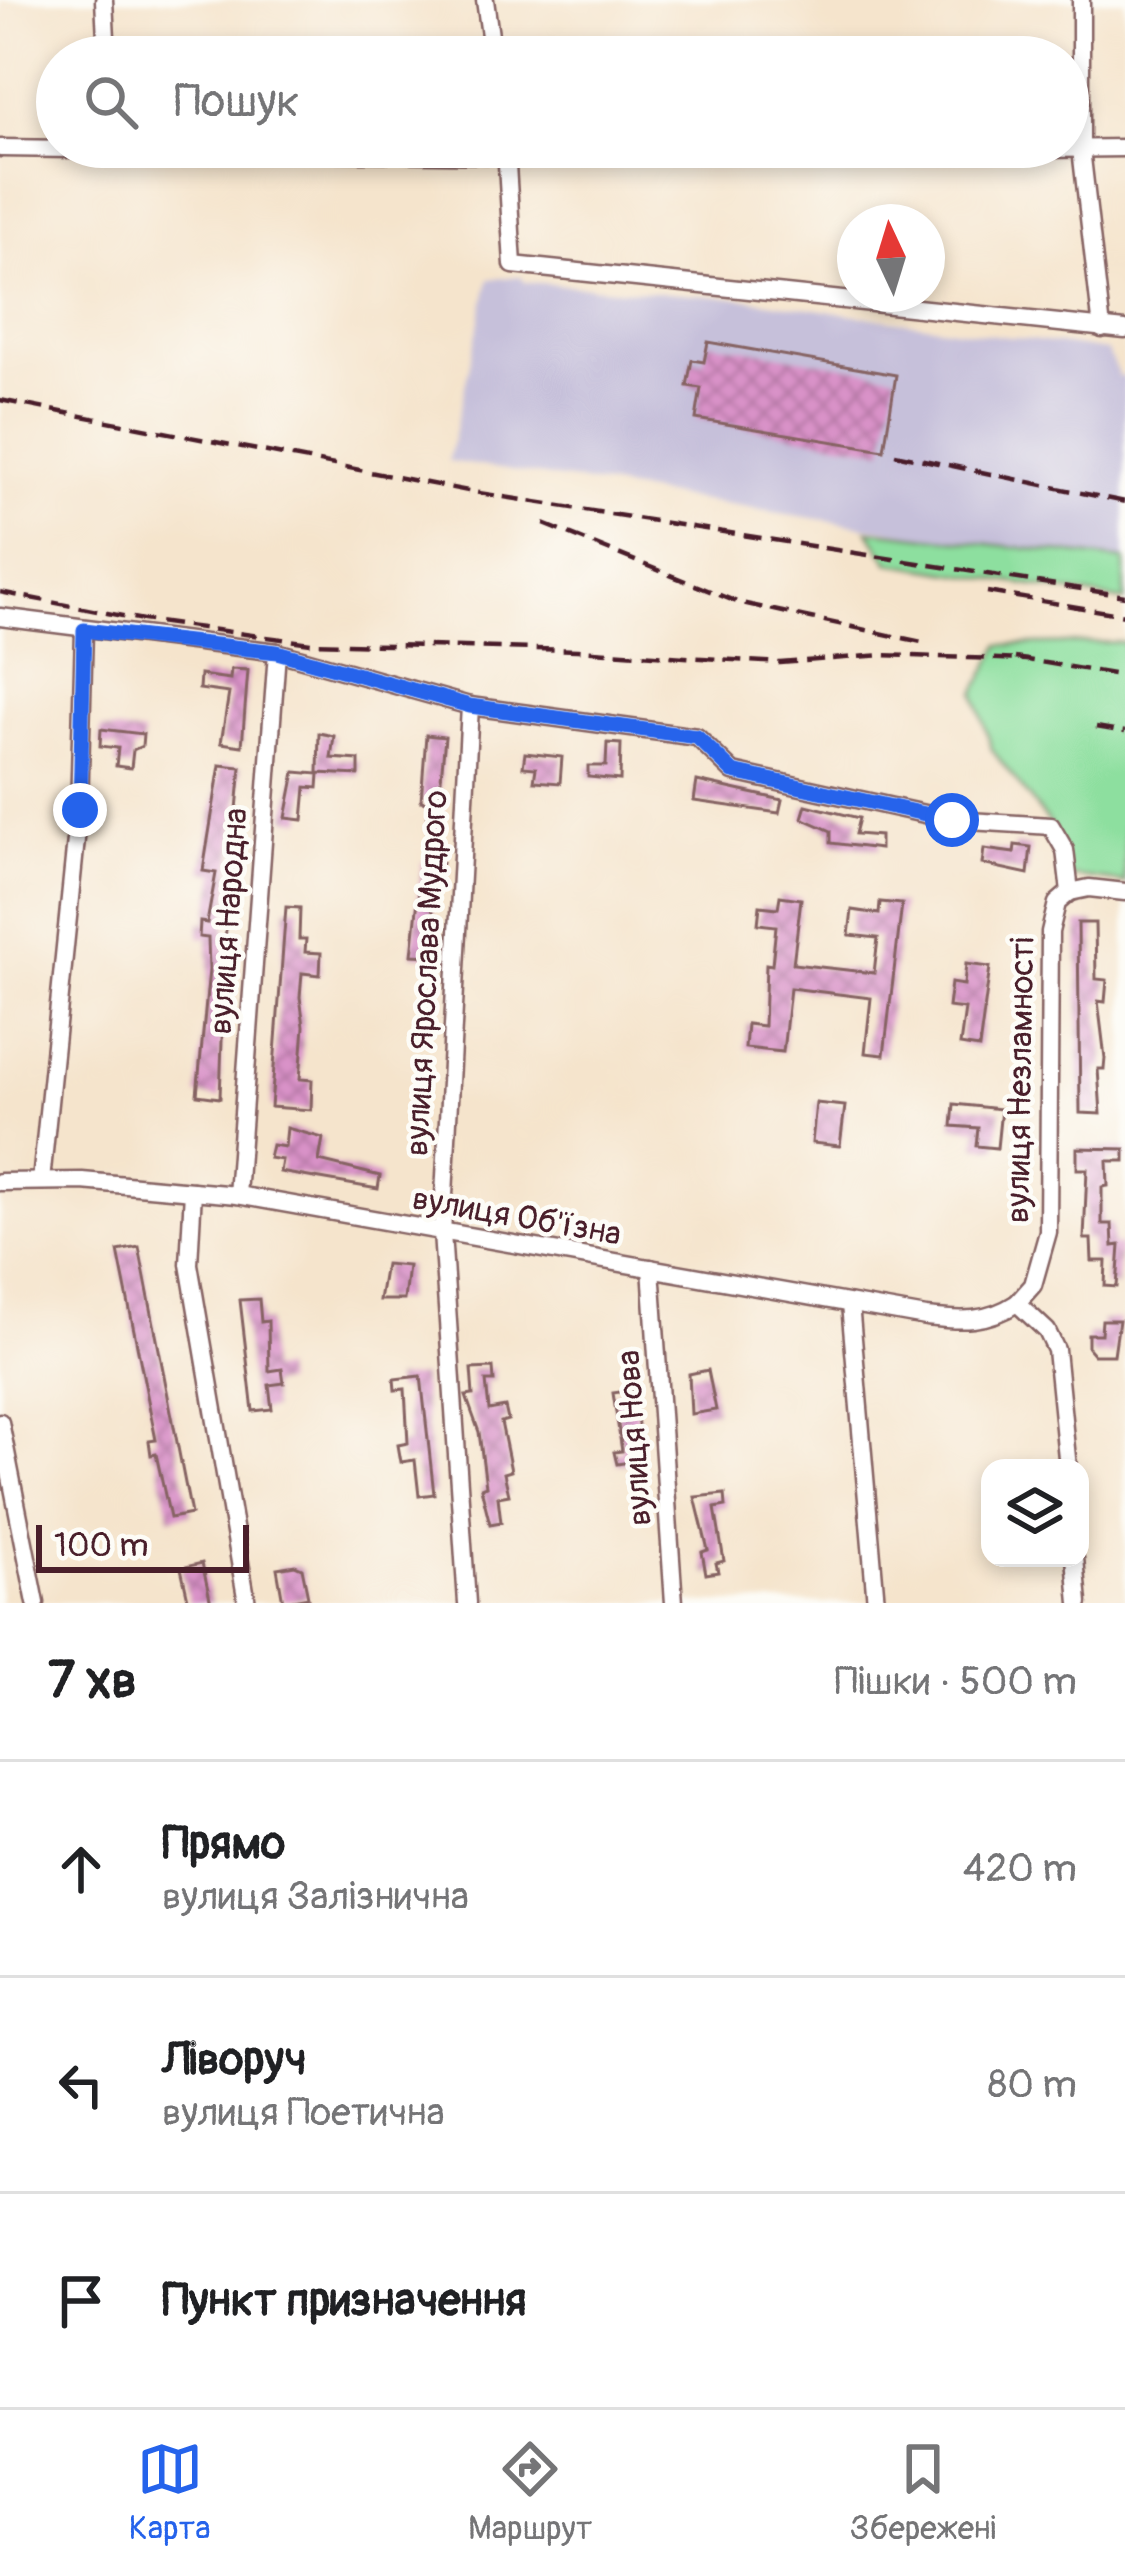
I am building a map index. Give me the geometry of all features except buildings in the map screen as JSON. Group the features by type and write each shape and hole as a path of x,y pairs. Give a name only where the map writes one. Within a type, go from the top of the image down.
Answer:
{"street":[{"path":"104,0 105,36"},
{"path":"485,0 490,36"},
{"path":"1081,0 1081,36"},
{"path":"0,148 36,148"},
{"path":"1089,149 1125,148"},
{"path":"508,168 513,265 1125,330"},
{"path":"1083,168 1102,329"},
{"path":"0,617 277,652 470,706 697,737 733,772 952,820 1052,826 1065,850 1070,892 1089,888 1125,892"},
{"path":"40,1180 80,810 84,630"},
{"name":"вулиця Народна","path":"238,1195 277,652"},
{"name":"вулиця Ярослава Мудрого","path":"466,1603 442,1233 470,706"},
{"name":"вулиця Незламності","path":"1017,1304 1042,1263 1048,1232 1050,932 1057,903 1070,892"},
{"name":"вулиця Об'їзна","path":"0,1182 40,1180 238,1195 970,1322 998,1316 1017,1304"},
{"path":"193,1191 189,1264 247,1603"},
{"name":"вулиця Нова","path":"651,1268 674,1603"},
{"path":"850,1304 876,1603"},
{"path":"1017,1304 1047,1331 1056,1350 1067,1459"},
{"path":"0,1422 36,1603"},
{"path":"1076,1567 1078,1603"}],"shaded area":[{"path":"521,276 525,282 747,299 1107,351 1119,376 1125,376 1125,567 448,461 489,279"}],"green space":[{"path":"868,530 1125,560 1125,601 890,563"},
{"path":"1125,642 1125,883 1068,876 1051,826 992,750 975,693 1000,645"}],"railway":[{"path":"0,400 473,492 1125,596"},
{"path":"895,454 1125,502"},
{"path":"544,524 737,602 926,643"},
{"path":"0,592 143,620 311,643 577,650 780,663 882,655 1027,660"},
{"path":"987,592 1125,615"},
{"path":"1015,658 1125,676"},
{"path":"1096,727 1125,732"}],"route":[{"path":"80,810 84,630 277,652 470,706 697,737 733,772 952,820"}]}
